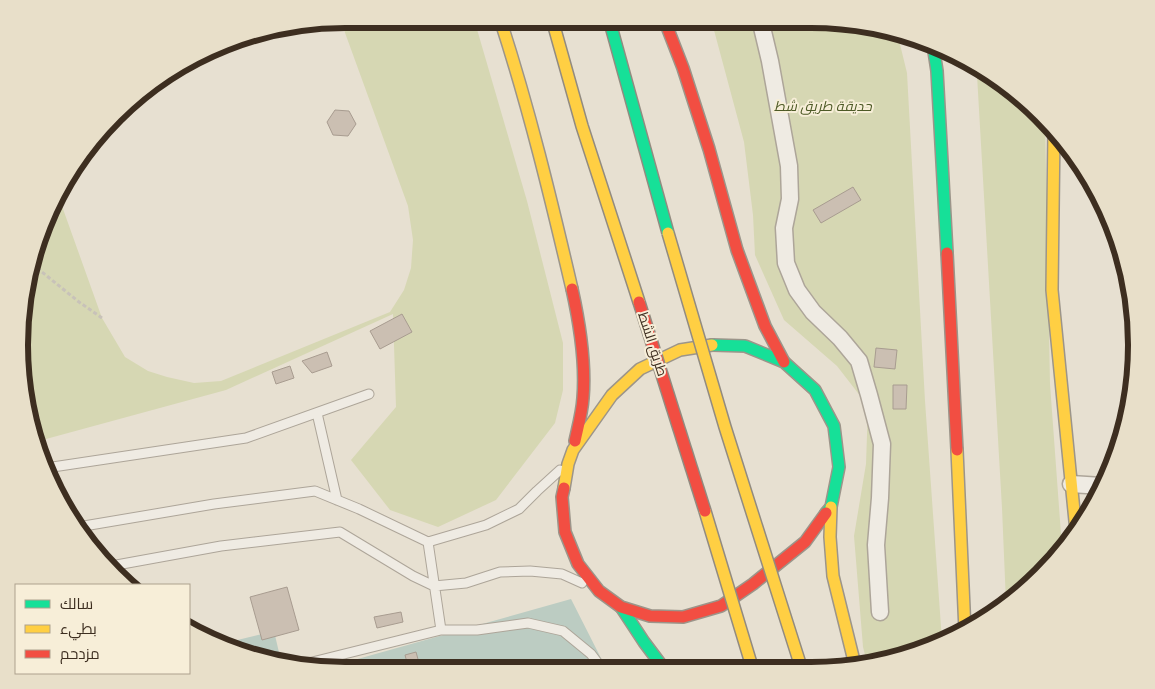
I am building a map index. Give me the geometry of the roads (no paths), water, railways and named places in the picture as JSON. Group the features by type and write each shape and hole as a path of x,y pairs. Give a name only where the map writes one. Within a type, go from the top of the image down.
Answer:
{"main road":[{"path":"503,28 516,68 555,216 579,320 583,356 582,399 574,450"},
{"name":"طريق الشط","path":"555,28 582,126 691,465 752,662"},
{"path":"611,28 638,130 735,460 799,662"},
{"path":"667,28 683,68 737,250 765,326 784,362"},
{"path":"934,53 937,71 955,394 965,621"},
{"path":"1054,141 1052,290 1075,520"},
{"path":"831,507 805,542 753,584 721,606 683,617 650,616 621,607 599,591 578,564 565,532 562,498 568,464 574,450 612,395 640,369 680,350 712,344 745,346 784,362 815,390 834,426 839,467 831,507 830,537 833,576 853,659"},
{"path":"621,607 659,662"}],"street":[{"path":"762,28 789,166 790,199 784,228 786,263 797,290 813,312 840,338 859,361 882,444 876,545 880,612"},
{"path":"1071,484 1095,486"}],"lane":[{"path":"52,467 246,438 369,394"},
{"path":"317,413 337,500"},
{"path":"85,526 214,504 315,491 428,542 486,524 519,509 568,464"},
{"path":"116,565 221,546 340,532 413,576 434,586 466,583 500,572 530,571 562,574 599,591"},
{"path":"428,542 441,630"},
{"path":"318,660 441,630 477,630 528,623 563,630 591,654 597,662"}],"park label":[{"name":"حديقة طريق شط","path":"823,106"}]}
